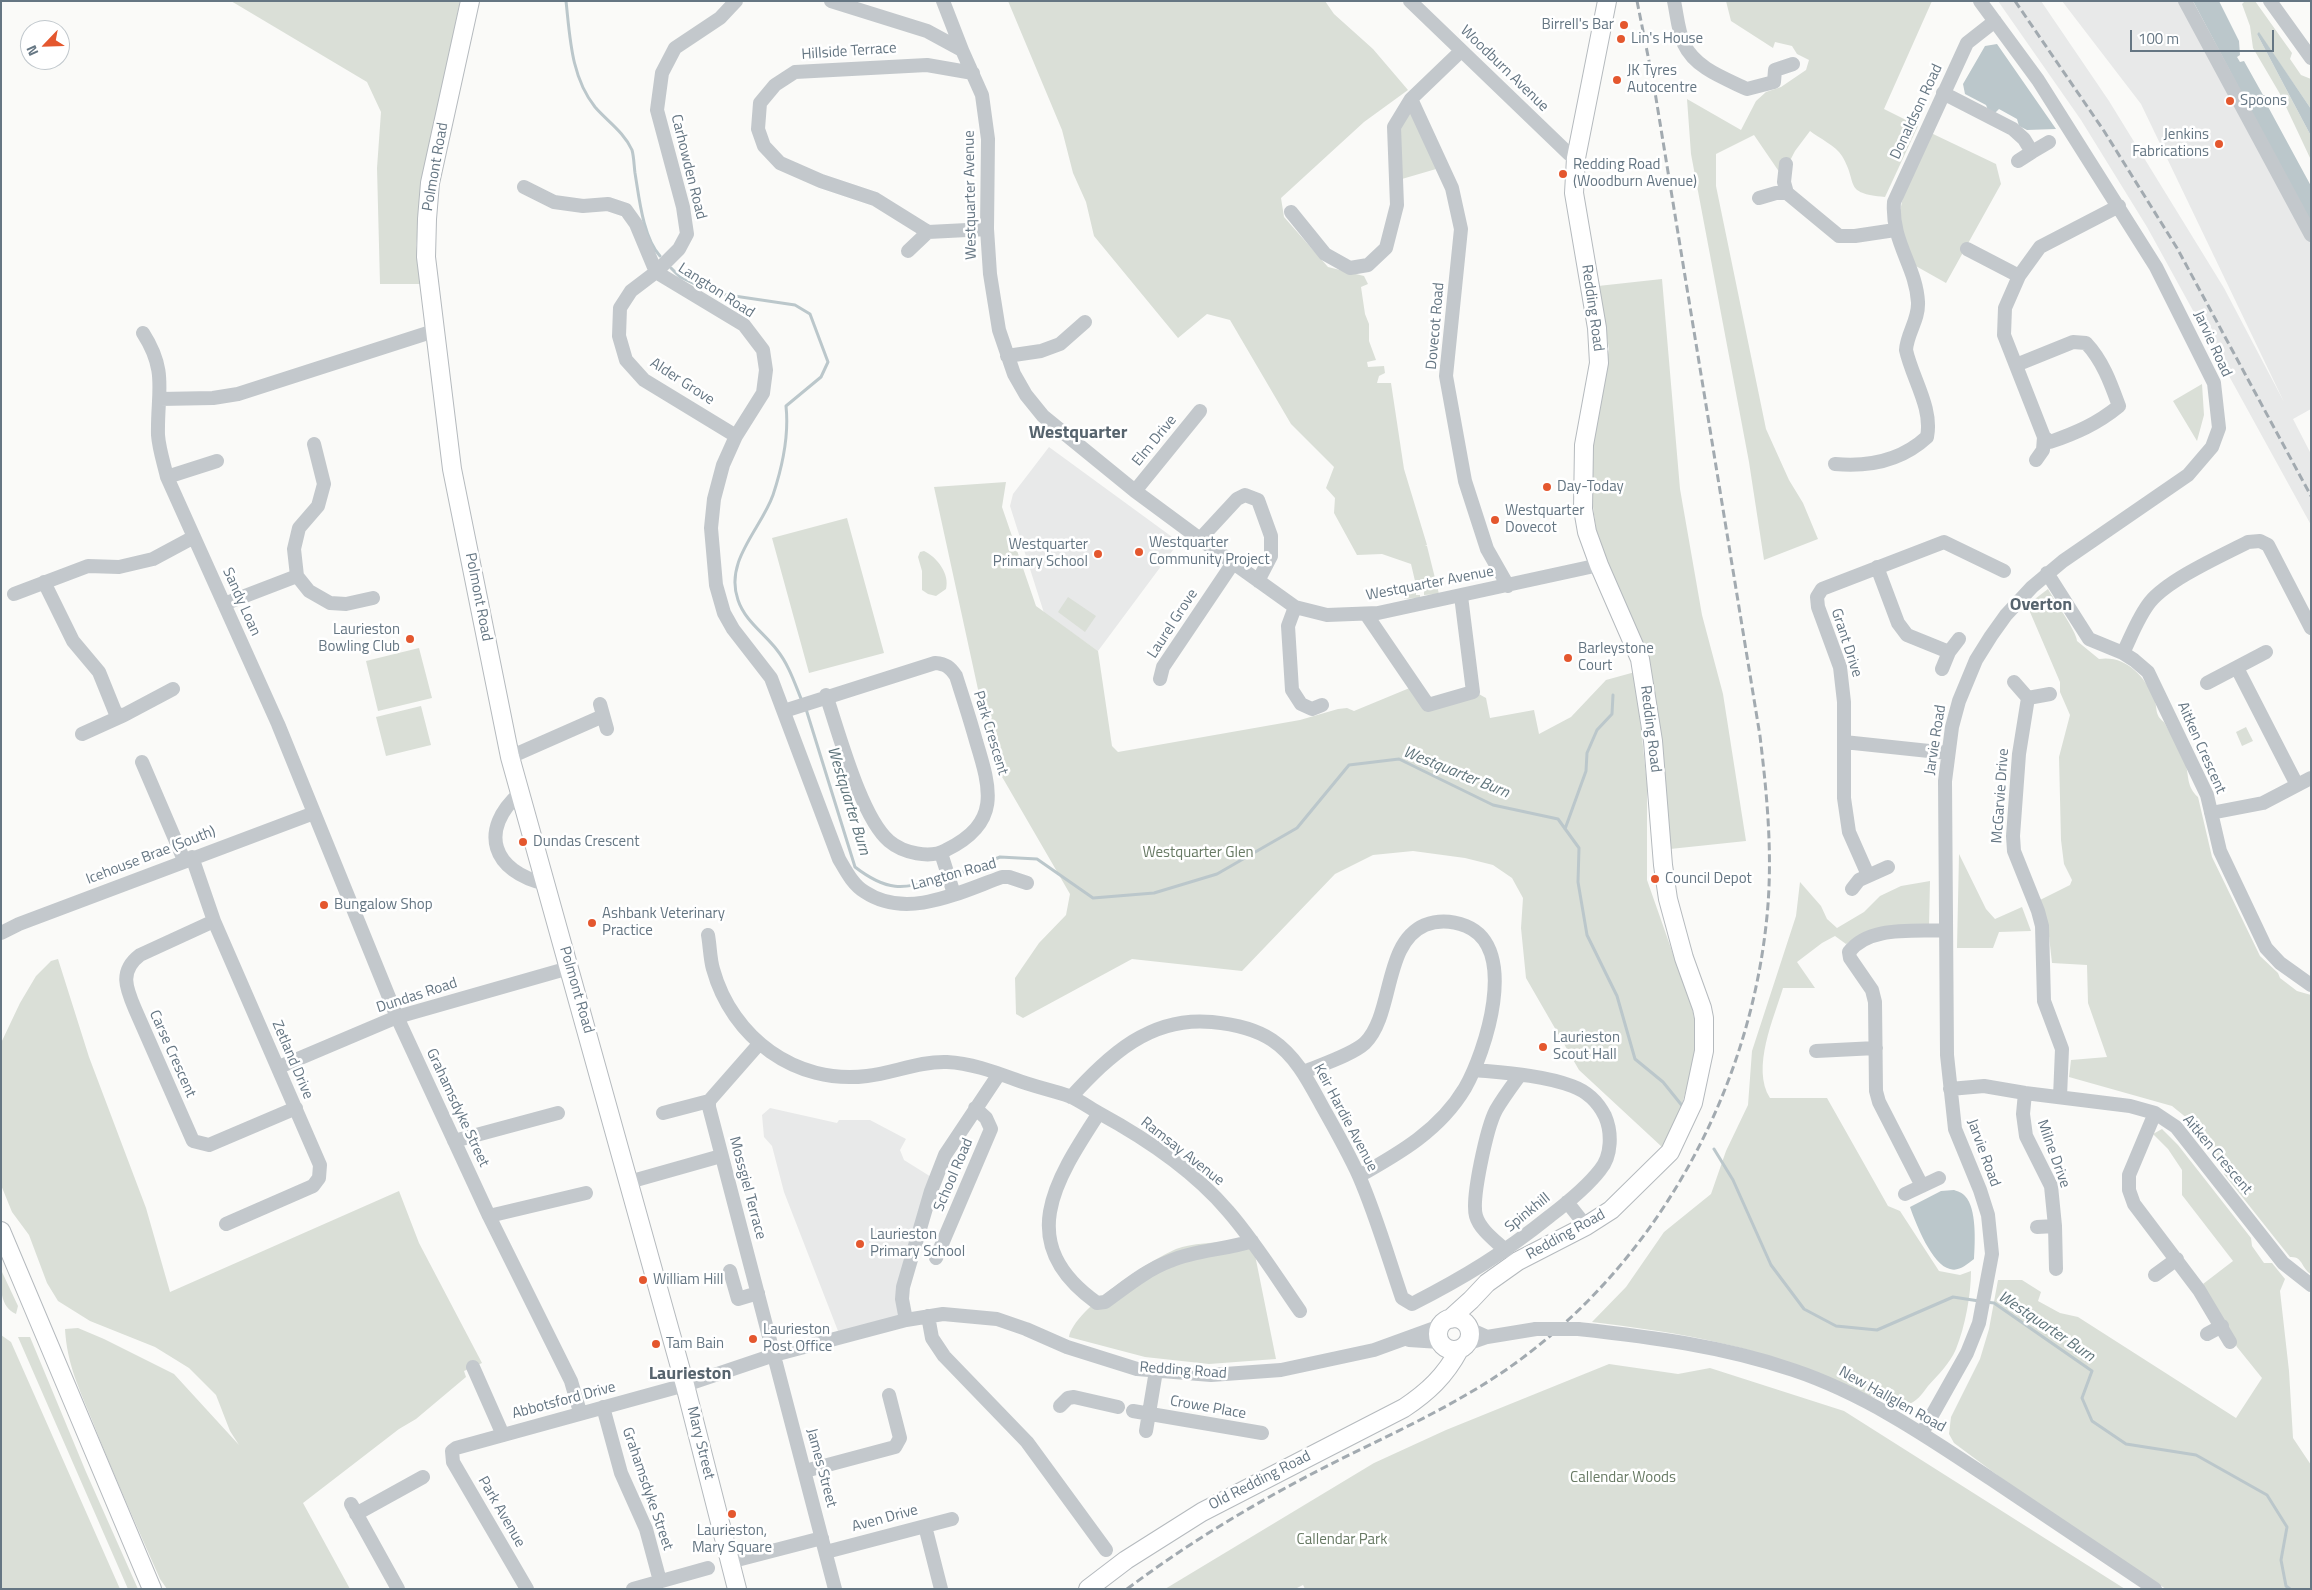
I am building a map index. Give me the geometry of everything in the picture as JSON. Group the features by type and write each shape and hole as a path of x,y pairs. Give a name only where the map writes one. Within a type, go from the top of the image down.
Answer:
{"main road":[{"name":"Polmont Road","path":"470,1 430,182 426,220 426,257 452,469 510,757 569,968 633,1181"},
{"name":"Redding Road","path":"1454,1335 1471,1300 1487,1282 1518,1261 1586,1226 1611,1210 1630,1194 1670,1152 1693,1103 1704,1051 1704,1018 1675,929 1663,865 1653,741 1640,659 1599,566 1587,532 1583,509 1584,445 1594,401 1599,363 1597,328 1574,193 1576,158 1607,1"},
{"name":"Mary Street","path":"633,1181 686,1385 735,1561 737,1589"},
{"path":"1,1231 152,1589"},
{"name":"Old Redding Road","path":"1088,1589 1126,1560 1202,1512 1404,1408 1428,1392 1448,1370 1454,1335"}],"street":[{"name":"Carhowden Road","path":"656,272 679,249 687,234 683,207 657,110 662,73 675,48 720,18 736,1"},
{"path":"831,1 927,31 962,50"},
{"name":"Westquarter Avenue","path":"943,1 982,95 988,138 986,229 994,305 1007,356 1026,395 1043,416 1135,491 1295,607 1327,615 1378,613 1599,566"},
{"name":"Woodburn Avenue","path":"1410,1 1569,154 1576,158"},
{"path":"1674,1 1684,43 1692,66 1747,89 1758,91 1774,82 1775,70 1794,64"},
{"name":"Jarvie Road","path":"1922,1433 1951,1383 1979,1323 1992,1254 1988,1215 1955,1129 1947,1055 1945,781 1948,753 1959,701 1976,660 2006,615 2047,573 2188,475 2212,447 2219,428 2214,383 2156,267 2038,80 1980,1"},
{"path":"2185,1 2311,235"},
{"path":"2270,1 2311,58"},
{"name":"Donaldson Road","path":"1835,464 1857,466 1883,462 1916,447 1927,437 1928,425 1925,409 1906,350 1906,340 1917,316 1916,288 1895,230 1894,202 1967,43 1996,21"},
{"path":"1291,212 1325,254 1350,268 1368,265 1386,248 1397,205 1394,127 1411,99 1461,51"},
{"name":"Hillside Terrace","path":"928,232 875,198 821,180 780,163 764,146 758,129 760,103 775,85 795,72 927,64 973,73"},
{"path":"1944,93 2013,129 2024,139 2032,152"},
{"name":"Dovecot Road","path":"1411,99 1452,188 1461,229 1446,376 1465,481 1487,549 1508,586"},
{"path":"2018,160 2049,142"},
{"path":"1786,164 1784,182 1787,193 1839,236 1855,236 1895,230"},
{"name":"Langton Road","path":"524,187 554,202 583,206 608,204 626,210 636,224 656,272 744,325 763,350 766,370 764,393 736,436 723,465 714,499 711,528 716,584 724,613 733,629 771,678 839,859 852,880 865,892 886,902 900,905 917,904 951,882 1009,877 1027,883"},
{"path":"1759,198 1776,193 1787,193"},
{"path":"2036,460 2043,450 2044,437 2004,335 2005,308 2019,276 2040,248 2119,206"},
{"path":"908,251 928,232 986,229"},
{"path":"1967,249 2019,276"},
{"name":"Alder Grove","path":"656,272 631,291 620,308 619,336 626,360 644,380 736,436"},
{"path":"1007,356 1041,351 1060,344 1085,322"},
{"path":"160,399 213,398 238,394 434,331"},
{"name":"Sandy Loan","path":"143,333 154,351 160,372 158,436 168,477 278,724 314,813"},
{"path":"2016,365 2073,342 2086,343 2096,354 2111,383 2119,406 2103,419 2081,431 2050,442 2044,437"},
{"name":"Elm Drive","path":"1135,491 1200,411"},
{"path":"314,444 324,484 318,506 299,528 294,549 297,576 309,591 330,603 346,604 373,598"},
{"path":"168,477 217,462"},
{"path":"1200,539 1237,498 1245,495 1258,500 1271,536 1271,556 1258,581"},
{"path":"14,594 88,566 119,567 153,559 194,537"},
{"path":"2123,653 2150,602 2161,591 2199,568 2248,542 2254,541 2268,545 2311,628"},
{"name":"Grant Drive","path":"1844,742 1844,687 1840,667 1818,606 1816,597 1822,589 1944,542 2004,571"},
{"name":"Laurel Grove","path":"1160,679 1163,667 1233,563"},
{"path":"1877,567 1898,623 1907,635 1949,652"},
{"name":"Aitken Crescent","path":"2047,573 2089,639 2123,653 2148,672 2207,795 2220,851 2266,948 2280,963 2311,985"},
{"path":"224,604 297,576"},
{"path":"44,582 73,641 99,672 116,714 124,715"},
{"path":"1366,614 1428,704 1473,692 1461,596"},
{"path":"1295,607 1288,626 1292,690 1301,704 1312,709 1322,705"},
{"path":"1942,669 1949,652 1959,639"},
{"path":"2207,683 2266,652"},
{"name":"Park Crescent","path":"784,711 826,695 935,662 952,668 989,787 986,812 977,827 966,839 942,853 917,854 889,841 867,813 826,695"},
{"path":"2237,668 2297,785"},
{"path":"2014,682 2028,698 2050,694"},
{"path":"82,734 124,715 173,689"},
{"name":"McGarvie Drive","path":"2028,698 2019,754 2013,836 2014,851 2042,926 2044,1001 2062,1049 2060,1097"},
{"path":"510,757 603,716"},
{"path":"1868,875 1849,832 1844,798 1844,742 1948,753"},
{"name":"Zetland Drive","path":"142,762 188,859 320,1165 319,1178 313,1186 226,1224"},
{"path":"2211,813 2263,803 2311,778"},
{"path":"520,792 504,809 498,820 495,832 496,848 503,861 513,871 524,878 546,884"},
{"name":"Icehouse Brae (South)","path":"1,934 19,924 314,813"},
{"name":"Grahamsdyke Street","path":"314,813 398,1017 489,1216 571,1381 580,1412"},
{"path":"942,853 951,882"},
{"path":"1852,889 1859,880 1888,867"},
{"name":"Carse Crescent","path":"214,921 140,954 130,962 126,974 127,989 139,1018 193,1141 209,1145 296,1108"},
{"path":"1304,1072 1365,1043 1375,1028 1401,949 1408,937 1426,925 1446,922 1469,927 1478,935 1487,948 1491,960 1494,994 1484,1048 1474,1070 1454,1104 1425,1134 1408,1149 1359,1176"},
{"path":"1922,1186 1879,1102 1876,1091 1876,1002 1872,990 1850,958 1849,952 1863,940 1877,934 1945,930"},
{"name":"Ramsay Avenue","path":"708,935 713,969 720,990 731,1010 759,1044 796,1068 832,1077 868,1076 944,1062 966,1064 1071,1097 1120,1125 1189,1174 1228,1209 1300,1311"},
{"name":"Dundas Road","path":"278,1068 398,1017 569,968"},
{"name":"Keir Hardie Avenue","path":"1071,1097 1102,1063 1122,1047 1149,1032 1177,1023 1201,1021 1229,1023 1255,1031 1273,1040 1290,1055 1304,1072 1359,1176 1402,1298 1406,1302 1412,1304 1506,1251"},
{"path":"663,1113 709,1101 759,1044"},
{"path":"1816,1051 1876,1048"},
{"name":"Spinkhill","path":"1474,1070 1520,1075 1572,1086 1584,1092 1601,1108 1608,1122 1610,1136 1606,1159 1601,1170 1567,1202 1506,1251 1480,1224 1476,1214 1476,1202 1486,1139 1496,1110 1520,1075"},
{"name":"School Road","path":"906,1320 902,1298 904,1287 931,1191 945,1155 999,1074"},
{"name":"Aitken Crescent","path":"1950,1089 1984,1086 2130,1106 2155,1113 2176,1127 2283,1263 2311,1285"},
{"name":"Milne Drive","path":"2025,1093 2023,1114 2026,1136 2051,1186 2055,1226 2056,1269"},
{"name":"Mossgiel Terrace","path":"709,1101 774,1355"},
{"name":"School Road","path":"936,1258 991,1128 986,1118 975,1108"},
{"path":"454,1141 558,1113"},
{"path":"1099,1113 1069,1159 1052,1203 1048,1224 1050,1244 1060,1268 1077,1289 1097,1303 1105,1302 1153,1268 1172,1260 1234,1247 1252,1241"},
{"path":"2155,1113 2129,1175 2129,1190 2134,1204 2177,1259 2222,1326 2230,1342"},
{"path":"633,1181 722,1156"},
{"path":"1905,1194 1939,1178"},
{"path":"489,1216 586,1193"},
{"path":"1567,1202 1586,1226"},
{"path":"2037,1227 2055,1226"},
{"path":"2155,1275 2177,1259"},
{"path":"730,1271 738,1299 758,1293"},
{"name":"Redding Road","path":"774,1355 906,1320 956,1314 997,1319 1026,1329 1066,1348 1137,1369 1211,1375 1281,1370 1374,1350 1406,1340 1454,1335"},
{"path":"928,1316 932,1338 944,1356 1027,1442 1106,1550"},
{"path":"2207,1334 2222,1326"},
{"name":"New Hallglen Road","path":"1454,1335 1488,1337 1536,1328 1578,1329 1682,1340 1794,1370 1849,1392 1922,1433 2155,1589"},
{"name":"Abbotsford Drive","path":"452,1451 456,1448 580,1412 686,1385 774,1355"},
{"name":"James Street","path":"774,1355 836,1589"},
{"path":"473,1367 502,1434"},
{"name":"Crowe Place","path":"1146,1431 1156,1371"},
{"path":"805,1471 895,1447 900,1438 889,1395"},
{"path":"1060,1406 1068,1398 1074,1397 1118,1407"},
{"name":"Grahamsdyke Street","path":"603,1407 621,1473 669,1583"},
{"path":"1133,1411 1149,1414"},
{"name":"Crowe Place","path":"1149,1414 1262,1433"},
{"name":"Park Avenue","path":"452,1451 453,1462 527,1589"},
{"path":"398,1589 354,1509 423,1477"},
{"name":"Aven Drive","path":"633,1589 669,1583 710,1567 735,1561 925,1526 952,1518"},
{"path":"925,1526 942,1589"}],"shaded area":[{"path":"1998,1 2041,1 2109,101 2224,288 2284,402 2141,104 2062,1 2178,1 2311,244 2311,409 2293,419 2311,454 2311,525 2147,227 2081,120"},
{"path":"2193,1 2219,1 2239,41 2240,55 2237,57 2240,62 2244,61 2263,95 2268,96 2271,101 2266,103 2311,186 2311,224"},
{"path":"2259,32 2311,109 2311,136 2257,34"},
{"path":"1997,44 2056,129 2027,130 2019,126 2017,119 1999,109 1995,113 1988,110 1986,105 1965,94 1963,84 1985,46"},
{"name":"Westquarter Primary School","path":"1049,447 1179,542 1098,651 1044,613 1010,506 1013,494"},
{"name":"Laurieston Primary School","path":"770,1108 837,1123 839,1120 870,1120 906,1139 900,1150 904,1160 936,1180 908,1270 906,1320 838,1331 784,1192 772,1146 764,1137 762,1115"},
{"path":"1954,1190 1963,1194 1969,1201 1972,1209 1975,1244 1974,1259 1963,1267 1953,1270 1943,1266 1931,1252 1925,1243 1910,1207 1941,1191"}],"green space":[{"path":"231,1 460,1 424,178 416,246 422,284 380,284 377,168 381,112 367,82"},
{"path":"1008,1 1325,1 1334,14 1373,49 1408,90 1364,122 1281,198 1284,217 1328,267 1364,276 1368,284 1361,287 1365,314 1369,324 1369,341 1376,360 1367,362 1368,367 1384,366 1385,373 1379,376 1377,383 1391,383 1404,469 1427,545 1425,545 1427,546 1439,594 1424,595 1424,585 1416,586 1416,595 1420,595 1420,598 1404,599 1415,581 1411,564 1382,554 1357,555 1334,513 1335,498 1326,488 1334,467 1291,424 1230,320 1207,314 1178,338 1094,236 1086,202 1073,173 1062,130"},
{"path":"1726,1 1932,1 1884,109 1918,126 1885,197 1857,190 1839,152 1810,131 1795,151 1782,176 1754,135 1716,154 1716,186 1766,429 1789,480 1803,503 1818,539 1764,560 1749,462 1691,154 1687,99 1741,130 1756,101 1766,92 1781,87 1806,70 1809,60 1797,54 1792,46 1775,42 1773,48 1731,21"},
{"path":"2245,1 2255,1 2292,53 2290,59 2301,75 2311,79 2311,109 2259,33 2257,34 2311,136 2311,160 2280,94 2253,48 2250,26 2242,4"},
{"path":"1411,99 1443,167 1395,181 1394,127"},
{"path":"1931,133 1996,164 2001,184 1946,283 1914,265 1903,235 1899,215 1904,193"},
{"path":"1662,279 1680,489 1702,615 1723,694 1746,841 1670,849 1651,674 1644,645 1612,575 1596,529 1590,485 1594,433 1609,349 1598,286"},
{"path":"2202,384 2204,415 2197,441 2173,401"},
{"name":"Westquarter Glen","path":"1006,482 1002,507 1036,606 1098,651 1112,746 1118,752 1300,720 1338,709 1347,708 1354,711 1412,687 1426,707 1477,693 1486,698 1490,718 1534,710 1539,734 1571,717 1606,680 1635,672 1647,784 1647,880 1692,1008 1697,1031 1692,1068 1678,1119 1662,1147 1579,1070 1526,978 1521,928 1523,898 1512,878 1493,865 1465,858 1413,851 1373,855 1335,874 1242,971 1132,959 1023,1018 1016,1014 1015,978 1039,943 1066,915 1070,894 994,763 934,487"},
{"path":"847,518 884,653 809,673 772,538"},
{"path":"924,551 938,562 946,578 946,589 936,596 922,590 922,571 918,557 920,552"},
{"path":"2048,589 2069,623 2077,641 2099,659 2117,660 2132,668 2145,682 2154,698 2159,717 2164,722 2182,754 2190,786 2198,797 2212,857 2260,956 2278,973 2280,978 2297,991 2311,995 2311,1274 2300,1260 2290,1257 2224,1174 2223,1164 2195,1131 2193,1123 2172,1106 2069,1077 2071,1060 2107,1057 2088,1003 2087,965 2052,963 2048,927 2040,900 2070,885 2072,880 2064,864 2061,840 2059,757 2070,715 2060,692 2060,682 2027,605"},
{"path":"1068,597 1096,616 1085,632 1058,612"},
{"path":"419,648 432,698 378,711 366,661"},
{"path":"421,706 431,745 386,756 376,717"},
{"path":"2246,727 2253,741 2242,746 2236,732"},
{"path":"1959,854 1986,909 1995,919 2022,907 2031,931 1999,932 1993,948 1957,948"},
{"path":"1930,881 1929,927 1862,935 1846,944 1835,936 1822,943 1797,962 1815,988 1783,988 1766,1043 1763,1072 1765,1086 1770,1098 1827,1098 1888,1206 1900,1211 1939,1271 1960,1275 1971,1271 1965,1321 1956,1349 1947,1364 1916,1400 1910,1404 1898,1405 1757,1352 1675,1334 1592,1322 1626,1287 1664,1232 1711,1194 1726,1151 1748,1105 1752,1051 1796,916 1800,882 1821,906 1827,919 1837,928 1864,912 1880,896 1901,886"},
{"path":"58,959 89,1057 146,1208 170,1292 399,1191 419,1243 482,1363 464,1371 466,1377 416,1419 399,1429 303,1503 350,1589 167,1589 160,1579 78,1386 68,1353 65,1329 78,1328 174,1374 239,1445 230,1431 216,1395 189,1368 155,1347 90,1321 58,1301 47,1283 29,1235 12,1212 1,1185 1,1043 20,1003 36,976 51,961"},
{"path":"2162,1129 2178,1145 2251,1238 2252,1246 2264,1263 2272,1263 2285,1279 2280,1291 2289,1371 2293,1438 2311,1465 2311,1589 2166,1589 2055,1518 1954,1443 1949,1434 1951,1417 1980,1359 1989,1329 1998,1280 2022,1280 2041,1292 2038,1301 2060,1313 2078,1317 2236,1418 2262,1378 2237,1347 2203,1284 2233,1261 2182,1195 2182,1170 2168,1149 2153,1134"},
{"path":"1233,1241 1254,1250 1276,1359 1209,1364 1145,1357 1069,1337 1074,1325 1098,1300 1132,1274 1164,1255 1176,1249 1196,1244"},
{"path":"2,1272 18,1306 16,1314 7,1307 2,1296"},
{"path":"1,1335 11,1342 120,1589 1,1589"},
{"path":"18,1337 30,1337 86,1472 138,1589 128,1589"},
{"name":"Callendar Woods","path":"1609,1364 1678,1374 1710,1368 1844,1411 2125,1589 1305,1589 1303,1585 1295,1589 1165,1589 1374,1463 1446,1430"}],"waterway":[{"name":"Westquarter Burn","path":"566,1 576,70 587,95 595,107 620,132 632,150 643,217 649,239 660,256"},
{"name":"Westquarter Burn","path":"671,268 680,277 714,293 795,305 810,314 828,362 821,377 786,406 786,439 773,495 746,546 736,572 735,586 741,607 750,621 772,644 785,662 802,701"},
{"path":"1565,829 1586,771 1587,753 1597,730 1612,714 1613,695"},
{"name":"Westquarter Burn","path":"806,709 855,867 867,876 888,885 907,886 944,878"},
{"name":"Westquarter Burn","path":"953,876 1000,857 1037,859 1093,898 1154,893 1217,874 1297,828 1349,765 1399,759 1493,805 1558,819 1579,848 1578,882 1587,935 1617,996 1635,1059 1663,1082 1684,1108"},
{"name":"Westquarter Burn","path":"1714,1149 1733,1180 1771,1265 1804,1309 1836,1326 1877,1330 1953,1297 1979,1301"},
{"name":"Westquarter Burn","path":"1986,1302 1994,1303 2092,1371 2082,1398 2092,1421 2126,1444 2196,1455 2267,1495 2287,1527 2281,1560 2286,1586 2290,1589"}],"railway":[{"path":"1127,1589 1176,1554 1252,1507 1304,1478 1463,1397 1539,1345 1592,1297 1638,1243 1678,1184 1711,1121 1738,1055 1756,986 1767,916 1769,848 1765,780 1760,736 1654,86 1637,1"},
{"path":"2015,1 2104,131 2177,248 2311,496"}],"place":[{"name":"Birrell's Bar","path":"1624,25"},
{"name":"Lin's House","path":"1621,39"},
{"name":"JK Tyres Autocentre","path":"1617,80"},
{"name":"Spoons","path":"2230,101"},
{"name":"Jenkins Fabrications","path":"2219,144"},
{"name":"Redding Road (Woodburn Avenue)","path":"1563,174"},
{"name":"Day-Today","path":"1547,487"},
{"name":"Westquarter Dovecot","path":"1495,520"},
{"name":"Westquarter Community Project","path":"1139,552"},
{"name":"Westquarter Primary School","path":"1098,554"},
{"name":"Laurieston Bowling Club","path":"410,639"},
{"name":"Barleystone Court","path":"1568,658"},
{"name":"Dundas Crescent","path":"523,842"},
{"name":"Council Depot","path":"1655,879"},
{"name":"Bungalow Shop","path":"324,905"},
{"name":"Ashbank Veterinary Practice","path":"592,923"},
{"name":"Laurieston Scout Hall","path":"1543,1047"},
{"name":"Laurieston Primary School","path":"860,1244"},
{"name":"William Hill","path":"643,1280"},
{"name":"Laurieston Post Office","path":"753,1339"},
{"name":"Tam Bain","path":"656,1344"},
{"name":"Laurieston, Mary Square","path":"732,1514"}],"district":[{"name":"Westquarter","path":"1078,434"},
{"name":"Overton","path":"2041,606"},
{"name":"Laurieston","path":"690,1375"}],"park label":[{"name":"Callendar Park","path":"1342,1540"}]}
